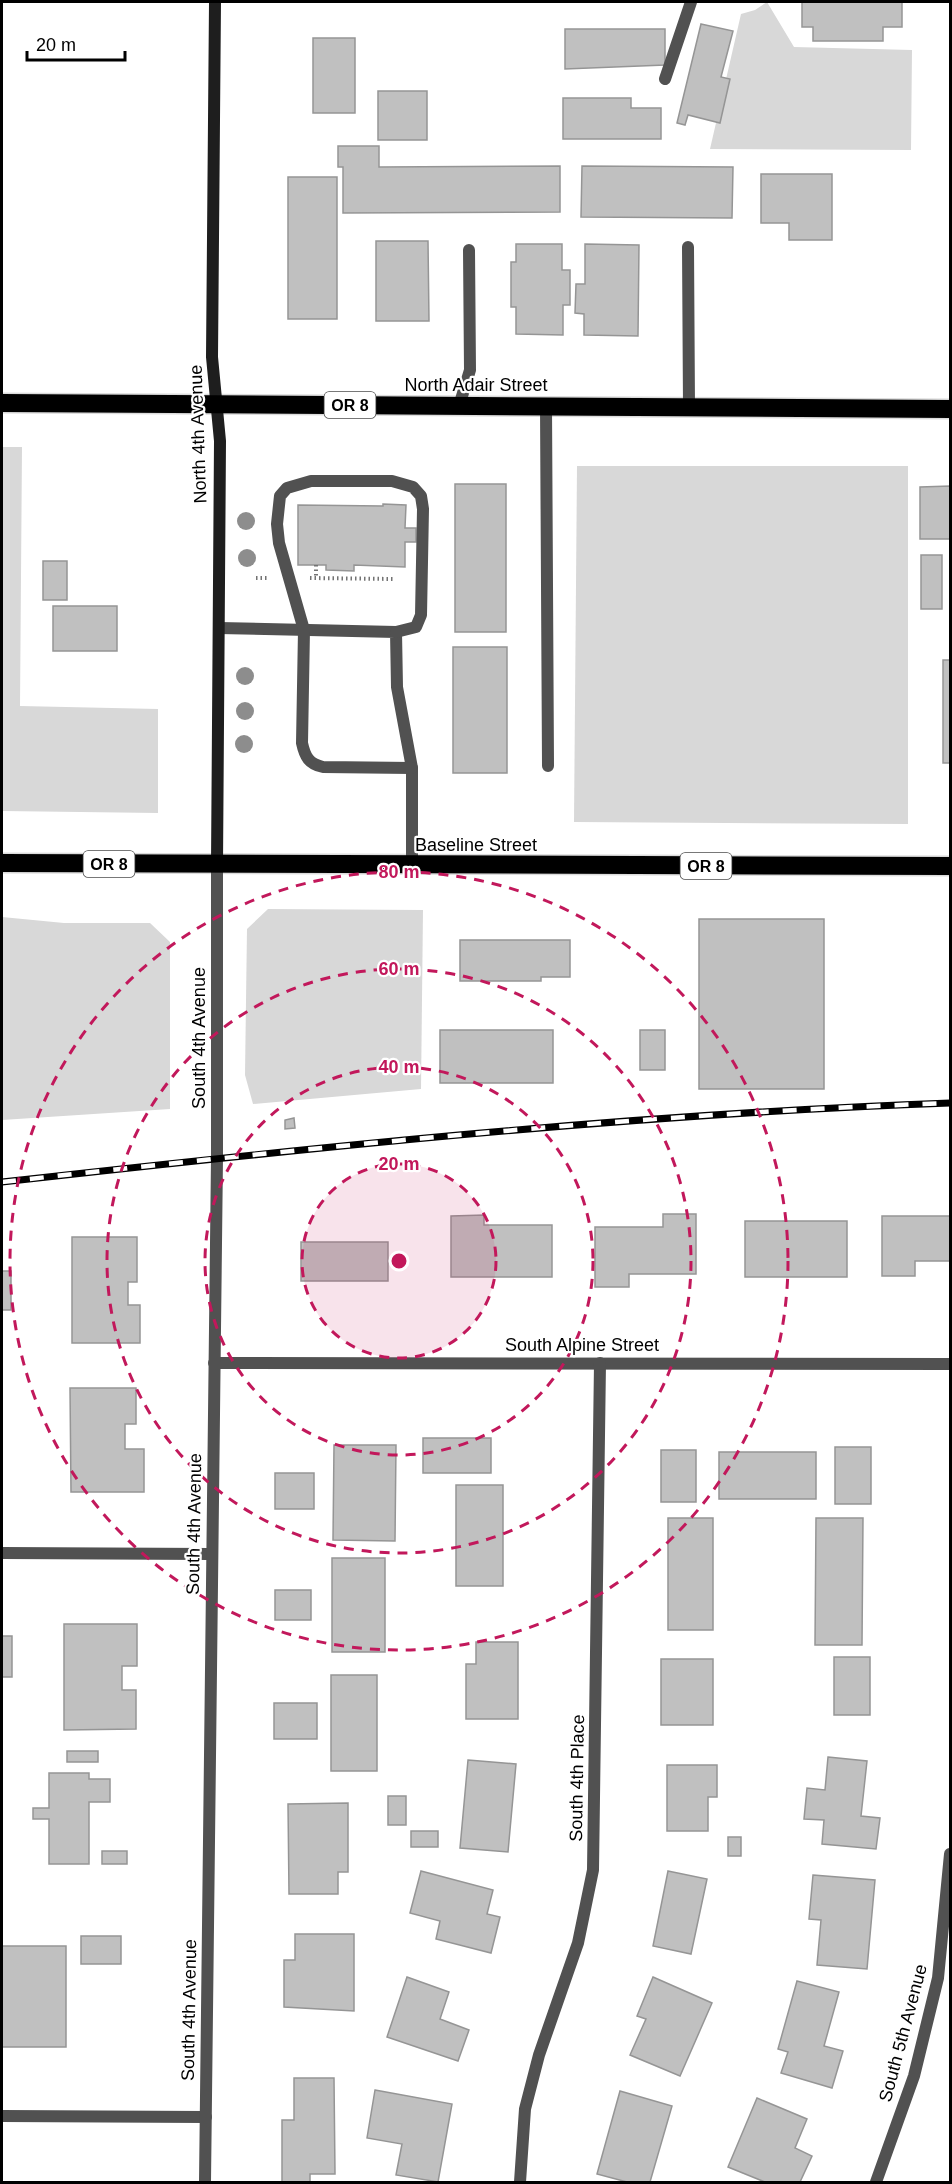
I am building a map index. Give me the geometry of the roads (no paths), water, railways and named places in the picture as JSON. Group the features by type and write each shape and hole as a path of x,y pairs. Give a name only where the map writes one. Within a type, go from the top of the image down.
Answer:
{"highway":[{"name":"North Adair Street","path":"2,403 951,409"},
{"name":"Baseline Street","path":"2,863 951,866"}],"street":[{"name":"North 4th Avenue","path":"215,2 212,357 220,441 217,865"},
{"path":"665,79 691,2"},
{"path":"688,247 689,407"},
{"path":"459,406 470,369 469,250"},
{"path":"546,406 548,766"},
{"path":"219,628 304,630 396,632 416,627 421,615 423,509 421,496 413,487 392,481 311,481 287,488 280,496 277,524 279,543 304,630 302,743 307,759 313,765 323,767 412,768"},
{"path":"396,632 397,687 412,768 411,866"},
{"name":"South 4th Avenue","path":"205,2182 217,865"},
{"name":"South Alpine Street","path":"214,1363 951,1364"},
{"name":"South 4th Place","path":"520,2182 525,2109 539,2055 578,1943 593,1870 600,1363"},
{"path":"2,1553 211,1554"},
{"name":"South 5th Avenue","path":"876,2182 914,2076 938,1978 951,1854"},
{"path":"2,2116 206,2117"}],"railway":[{"path":"2,1182 238,1156 594,1124 712,1115 950,1103"}]}
